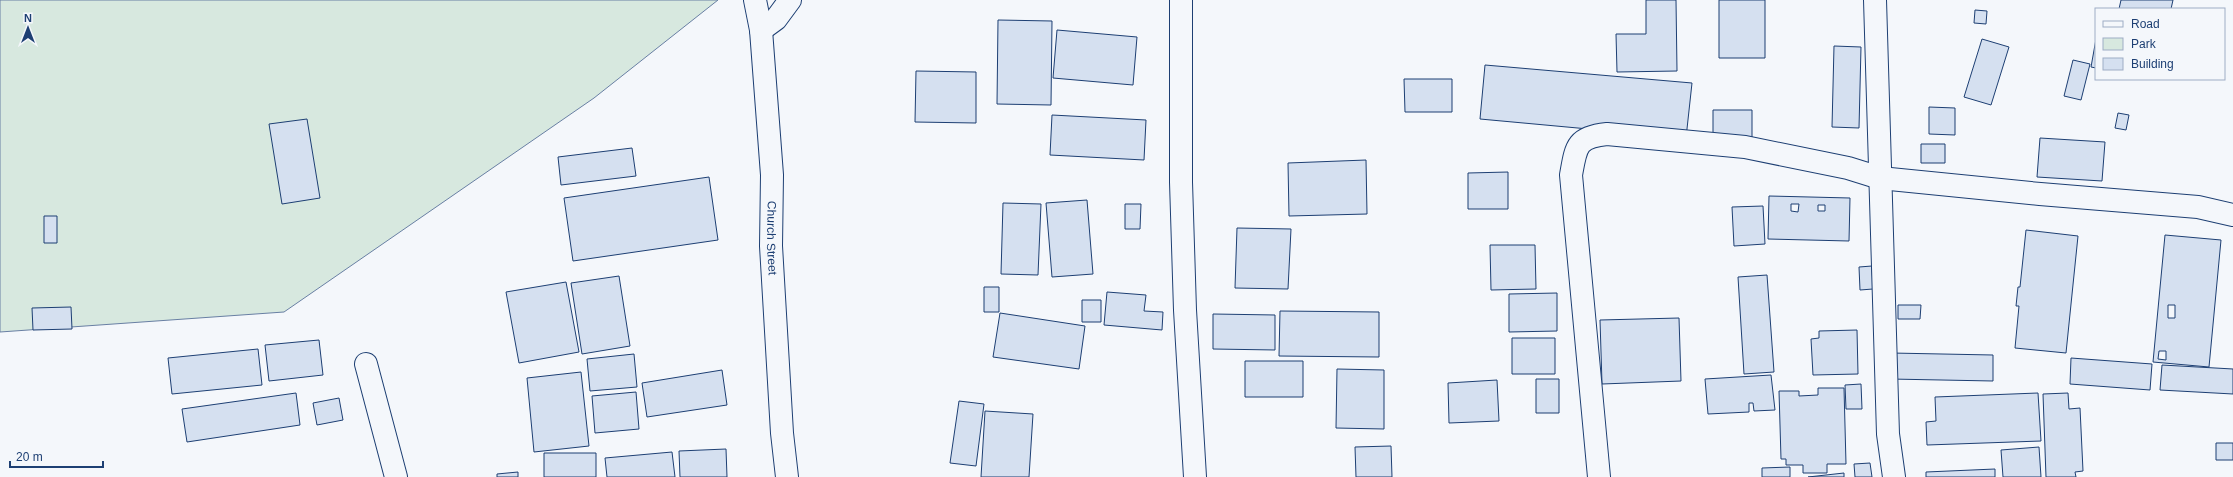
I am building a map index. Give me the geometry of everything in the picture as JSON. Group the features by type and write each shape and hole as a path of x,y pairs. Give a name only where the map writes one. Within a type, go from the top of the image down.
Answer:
{"street":[{"name":"Church Street","path":"755,0 761,30 772,175 772,260 782,433 787,477"},
{"path":"761,30 776,19 790,0"},
{"path":"1180,0 1181,182 1185,310 1195,477"},
{"path":"1875,0 1888,434 1894,477"},
{"path":"1599,477 1572,175 1574,157 1580,143 1590,136 1607,134 1745,147 1848,168 1880,178 2040,194 2198,207 2233,215"},
{"path":"366,364 396,477"}],"green space":[{"path":"0,0 718,0 594,98 284,312 0,332"}],"building":[{"path":"1646,0 1676,0 1677,71 1617,72 1616,34 1646,34"},
{"path":"1719,0 1765,0 1765,58 1719,58"},
{"path":"2121,0 2173,0 2171,8 2119,8"},
{"path":"1975,10 1987,11 1986,24 1974,23"},
{"path":"998,20 1052,21 1051,105 997,104"},
{"path":"1057,30 1137,37 1133,85 1053,78"},
{"path":"1982,39 2009,47 1991,105 1964,97"},
{"path":"2095,45 2095,68 2091,67"},
{"path":"1834,46 1861,47 1859,128 1832,127"},
{"path":"2073,60 2090,64 2081,100 2064,96"},
{"path":"1485,65 1692,83 1686,138 1480,119"},
{"path":"916,71 976,72 976,123 915,122"},
{"path":"1404,79 1452,79 1452,112 1405,112"},
{"path":"1929,107 1955,108 1955,135 1929,134"},
{"path":"1713,110 1752,110 1752,138 1713,138"},
{"path":"2118,113 2129,115 2126,130 2115,128"},
{"path":"1052,115 1146,120 1144,160 1050,155"},
{"path":"307,119 320,198 282,204 269,124"},
{"path":"2040,138 2105,142 2102,181 2037,177"},
{"path":"1921,144 1945,144 1945,163 1921,163"},
{"path":"632,148 636,176 561,185 558,157"},
{"path":"1366,160 1367,214 1289,216 1288,163"},
{"path":"1508,172 1508,209 1468,209 1468,173"},
{"path":"709,177 718,240 573,261 564,198"},
{"path":"1769,196 1850,198 1849,241 1768,239","holes":["1791,204 1799,204 1798,212 1791,211","1818,205 1825,205 1825,211 1818,211"]},
{"path":"1087,200 1093,274 1052,277 1046,203"},
{"path":"1003,203 1041,204 1038,275 1001,274"},
{"path":"1125,204 1141,204 1140,229 1125,229"},
{"path":"1763,206 1765,244 1734,246 1732,207"},
{"path":"44,216 57,216 57,243 44,243"},
{"path":"1237,228 1291,229 1288,289 1235,288"},
{"path":"2026,230 2078,236 2066,353 2015,348 2019,306 2016,306 2018,287 2020,287"},
{"path":"2165,235 2221,240 2209,367 2153,362","holes":["2168,305 2175,305 2175,318 2168,318","2159,351 2166,351 2166,360 2158,359"]},
{"path":"1490,245 1535,245 1536,289 1491,290"},
{"path":"1872,266 1873,289 1860,290 1859,267"},
{"path":"1767,275 1774,372 1744,374 1738,277"},
{"path":"619,276 630,346 582,354 571,283"},
{"path":"566,282 579,352 519,363 506,292"},
{"path":"984,287 999,287 999,312 984,312"},
{"path":"1107,292 1146,295 1144,311 1163,312 1162,330 1104,325"},
{"path":"1557,293 1557,331 1509,332 1509,294"},
{"path":"1082,300 1101,300 1101,322 1082,322"},
{"path":"1898,305 1921,305 1920,319 1898,319"},
{"path":"71,307 72,329 33,330 32,308"},
{"path":"1280,311 1379,312 1379,357 1279,356"},
{"path":"1000,313 1085,326 1079,369 993,357"},
{"path":"1213,314 1275,315 1275,350 1213,349"},
{"path":"1679,318 1681,381 1602,384 1600,320"},
{"path":"1857,330 1858,374 1813,375 1811,339 1819,338 1819,331"},
{"path":"1512,338 1555,338 1555,374 1512,374"},
{"path":"319,340 323,375 269,381 265,345"},
{"path":"258,349 262,385 172,394 168,358"},
{"path":"1891,353 1993,355 1993,381 1890,379"},
{"path":"634,354 637,387 590,391 587,359"},
{"path":"2071,358 2152,364 2150,390 2070,384"},
{"path":"1245,361 1303,361 1303,397 1245,397"},
{"path":"2162,365 2233,369 2233,394 2160,390"},
{"path":"1337,369 1384,370 1384,429 1336,428"},
{"path":"722,370 727,405 647,417 642,383"},
{"path":"581,372 589,446 534,452 527,378"},
{"path":"1771,375 1775,410 1754,411 1753,403 1749,403 1749,412 1708,414 1705,379"},
{"path":"1536,379 1559,379 1559,413 1536,413"},
{"path":"1497,380 1499,421 1449,423 1448,383"},
{"path":"1861,384 1862,409 1846,409 1845,385"},
{"path":"1818,388 1844,388 1846,464 1827,464 1827,473 1803,473 1803,465 1786,465 1786,459 1781,459 1779,391 1799,391 1799,396 1818,395"},
{"path":"636,392 639,429 595,433 592,396"},
{"path":"296,393 300,425 187,442 182,409"},
{"path":"2038,393 2041,441 1927,445 1926,422 1936,421 1935,397"},
{"path":"2068,393 2069,409 2080,408 2083,471 2075,472 2076,477 2046,477 2043,394"},
{"path":"339,398 343,420 317,425 313,403"},
{"path":"959,401 984,404 976,466 950,463"},
{"path":"985,411 1033,414 1029,477 981,477"},
{"path":"2216,443 2233,443 2233,460 2216,460"},
{"path":"1391,446 1392,477 1356,477 1355,447"},
{"path":"2039,447 2041,477 2003,477 2001,450"},
{"path":"726,449 727,477 680,477 679,451"},
{"path":"672,452 675,477 607,477 605,458"},
{"path":"544,453 596,453 596,477 544,477"},
{"path":"1870,463 1872,477 1855,477 1854,464"},
{"path":"1790,467 1790,477 1762,477 1762,468"},
{"path":"1995,469 1995,477 1926,477 1926,472"},
{"path":"518,472 518,477 497,477 497,474"},
{"path":"1844,473 1844,477 1808,477"}]}
